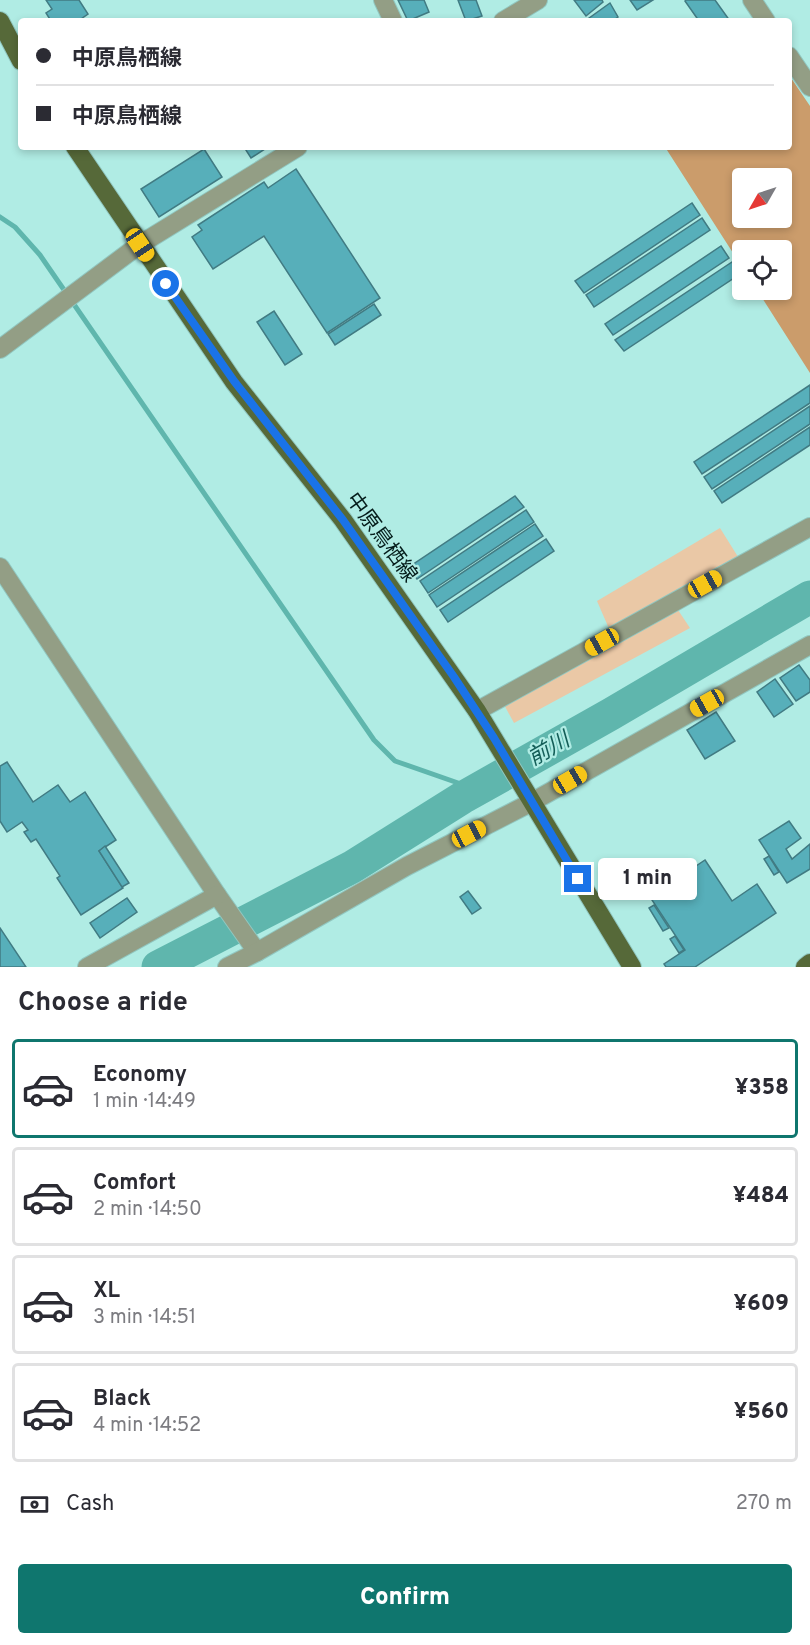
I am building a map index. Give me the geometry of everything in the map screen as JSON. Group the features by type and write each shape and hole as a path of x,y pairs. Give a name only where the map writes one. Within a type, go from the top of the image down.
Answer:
{"main road":[{"path":"0,21 18,55"},
{"name":"中原鳥栖線","path":"77,150 234,381 343,520 477,711 632,967"},
{"path":"805,967 810,963"}],"street":[{"path":"383,0 392,18"},
{"path":"508,18 538,0"},
{"path":"752,0 764,18"},
{"path":"792,60 810,87"},
{"path":"0,349 140,245 293,150"},
{"path":"477,711 810,527"},
{"path":"0,567 252,945"},
{"path":"227,967 252,945 407,866 810,645"},
{"path":"87,967 222,902"}],"shaded area":[{"path":"792,79 810,106 810,373 763,300 792,300 792,240 732,240 732,251 667,150 792,150"},
{"path":"720,528 740,560 610,631 597,601"},
{"path":"676,607 690,628 514,723 502,701"}],"building":[{"path":"46,0 79,0 88,14 82,18 49,18 46,13 52,9"},
{"path":"398,0 424,0 429,12 415,18 407,18"},
{"path":"458,0 476,0 482,16 465,18"},
{"path":"574,0 602,0 603,2 586,16"},
{"path":"630,0 653,0 637,10"},
{"path":"715,0 728,18 697,18 685,1"},
{"path":"610,3 618,17 616,18 589,18"},
{"path":"202,150 222,177 159,217 141,189"},
{"path":"246,150 263,150 251,158"},
{"path":"296,169 380,298 327,333 264,236 213,269 192,237 202,230 198,225 264,182 268,188"},
{"path":"692,203 700,215 584,293 575,281"},
{"path":"702,218 710,230 594,307 586,295"},
{"path":"721,246 729,258 613,335 605,324"},
{"path":"732,262 732,279 624,351 615,340"},
{"path":"374,304 381,315 335,345 328,334"},
{"path":"274,311 302,354 285,365 257,322"},
{"path":"810,385 810,403 702,474 694,462"},
{"path":"810,406 810,424 712,489 704,477"},
{"path":"810,427 810,445 722,503 714,491"},
{"path":"515,496 524,507 417,579 409,567"},
{"path":"526,510 534,522 428,593 420,581"},
{"path":"535,524 543,536 437,607 429,595"},
{"path":"546,539 554,551 448,622 440,610"},
{"path":"799,665 810,680 810,692 796,701 780,678"},
{"path":"775,679 793,704 774,717 757,692"},
{"path":"716,712 735,741 705,759 687,730"},
{"path":"7,762 33,802 58,785 70,802 85,792 116,840 99,851 123,888 81,915 57,878 60,876 36,839 31,842 24,832 28,830 22,822 7,832 0,821 0,766"},
{"path":"789,821 801,838 786,849 792,859 810,844 810,869 787,883 759,840"},
{"path":"105,846 129,883 122,887 99,851"},
{"path":"769,856 779,872 774,875 764,859"},
{"path":"705,860 732,901 757,884 776,913 695,967 666,967 664,964 685,950 650,897"},
{"path":"468,891 481,908 472,914 460,897"},
{"path":"127,898 137,912 100,938 90,923"},
{"path":"654,905 669,928 663,931 649,908"},
{"path":"0,928 26,967 0,967"},
{"path":"675,936 684,950 679,953 670,939"}],"waterway":[{"path":"0,217 15,227 40,255 374,740 395,761 461,784 498,777"},
{"name":"前川","path":"158,967 352,867 462,798 810,597"}],"route":[{"path":"166,284 234,381 343,520 454,677 494,738 578,879"}]}
